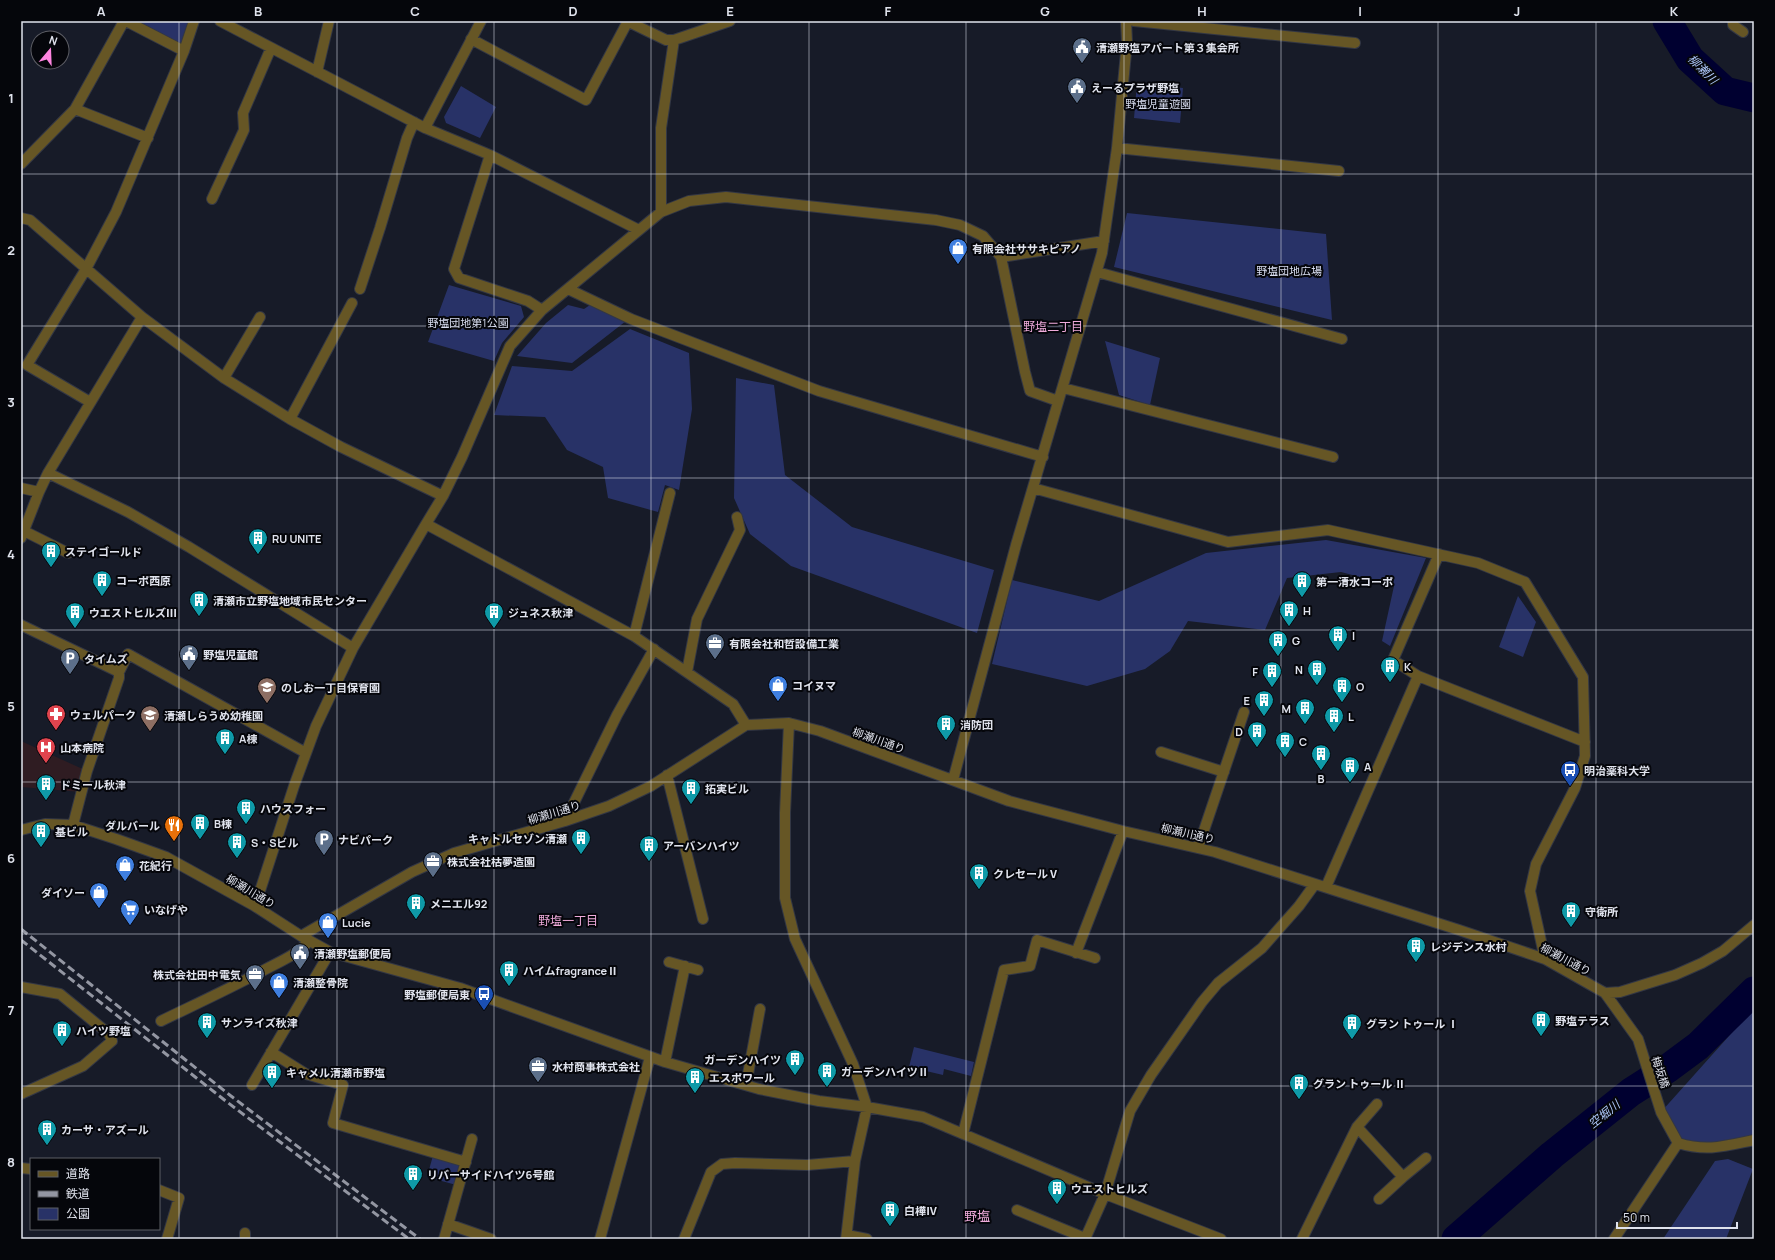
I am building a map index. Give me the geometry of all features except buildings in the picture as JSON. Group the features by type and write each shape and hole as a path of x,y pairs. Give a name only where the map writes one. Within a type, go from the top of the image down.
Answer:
{"street":[{"path":"21,164 75,110 125,21 184,51"},
{"path":"90,402 27,365 86,269 116,212 184,51 194,21"},
{"path":"220,21 425,128 490,155 639,230"},
{"path":"317,72 329,21"},
{"path":"425,128 481,21"},
{"path":"471,40 586,100 628,21 666,40 674,40 730,21"},
{"path":"953,780 1033,488 1097,272 1104,241 1117,148 1127,42 1126,21"},
{"path":"1134,21 1355,44"},
{"path":"1733,21 1733,25 1743,32"},
{"path":"661,212 661,128 674,40"},
{"path":"212,199 244,130 243,113 271,48"},
{"path":"75,110 148,138"},
{"path":"360,289 407,138 414,122"},
{"path":"1117,148 1339,171"},
{"path":"490,155 454,269 459,278 528,301 542,310"},
{"path":"253,905 258,897 319,718 353,648 442,496 462,457 510,346 542,310 661,212 689,202 726,198 936,220 960,225 983,236 1001,257 1030,391 1058,401"},
{"path":"21,218 30,220 142,317 224,378 290,419 341,447 442,496"},
{"path":"1001,257 1104,241"},
{"path":"1097,272 1342,339"},
{"path":"568,290 631,319 819,391 1043,457"},
{"path":"290,419 352,303"},
{"path":"68,553 22,535 48,473 142,317"},
{"path":"224,378 260,317"},
{"path":"1062,388 1333,457"},
{"path":"48,473 128,512 189,547 353,648"},
{"path":"21,488 39,492"},
{"path":"1033,488 1228,542 1328,530 1478,563 1524,582 1583,677 1586,742 1585,756 1575,788 1536,864 1530,891 1545,959"},
{"path":"634,636 670,493"},
{"path":"687,672 697,620 740,530 737,517"},
{"path":"426,524 634,636 733,704 746,725"},
{"path":"1439,554 1393,660 1418,676 1586,742"},
{"path":"21,625 118,672"},
{"path":"565,821 617,715 654,649"},
{"path":"72,825 86,771 119,678 118,672 128,654 306,753"},
{"path":"1326,887 1418,676"},
{"path":"1198,848 1244,712"},
{"path":"789,723 784,898 795,939 853,1065 867,1107 855,1161 847,1237 867,1239"},
{"name":"柳瀬川通り","path":"21,830 45,824 72,825 166,857 253,905 305,939 412,872 454,853 601,810 651,786 746,725 789,723 820,731 1009,800 1123,831 1198,848 1326,887 1545,959 1605,993"},
{"path":"1161,752 1224,772"},
{"path":"667,775 703,919"},
{"path":"1076,953 1123,831"},
{"path":"1017,1210 1085,1238 1105,1194 1130,1111 1150,1075 1202,1002 1218,983 1262,948 1299,906 1314,884"},
{"path":"1605,993 1620,992 1634,988 1675,975 1702,963 1723,951 1754,925"},
{"path":"161,1021 246,980 292,955 303,948 305,939 330,952 460,988 664,1062 746,1085 819,1101 867,1107 923,1118 1215,1238"},
{"path":"963,1134 1004,970 1030,966 1037,940 1095,958"},
{"path":"252,1085 330,952"},
{"path":"669,962 698,970"},
{"path":"664,1062 685,966"},
{"path":"21,987 60,994 109,1034 112,1041 84,1066 21,1094"},
{"name":"梅坂橋","path":"1605,993 1638,1039 1661,1112 1678,1143"},
{"path":"746,1085 760,1009"},
{"path":"271,1052 306,1074 343,1086 333,1122 466,1162"},
{"path":"600,1239 650,1057"},
{"path":"1302,1239 1357,1127 1377,1104"},
{"path":"1357,1127 1402,1177"},
{"path":"444,1239 472,1139"},
{"path":"1614,1239 1678,1143 1695,1148 1719,1148 1754,1140"},
{"path":"1379,1198 1426,1158"},
{"path":"684,1239 712,1172 722,1164 807,1165 855,1161"},
{"path":"160,1190 179,1198 167,1239"},
{"path":"448,1224 491,1239"}],"shaded area":[{"name":"山本病院","path":"21,741 87,771 81,792 21,787"}],"green space":[{"path":"126,21 194,21 184,51"},
{"name":"野塩児童遊園","path":"1137,83 1183,88 1180,123 1134,118"},
{"path":"461,86 496,107 480,138 446,123 444,117"},
{"name":"野塩団地広場","path":"1127,213 1326,234 1332,320 1114,267"},
{"name":"野塩団地第1公園","path":"449,285 521,306 524,317 502,343 494,361 428,342"},
{"path":"568,305 584,309 590,305 626,321 572,363 517,356 546,323"},
{"path":"630,329 689,353 692,409 679,490 665,485 658,512 608,498 603,467 567,450 545,417 494,415 512,366 572,371"},
{"path":"1105,341 1160,358 1150,405 1119,395"},
{"path":"736,378 774,385 785,475 852,527 994,570 977,633 791,566 750,534 734,498"},
{"path":"1326,540 1426,558 1390,646 1382,641 1394,586 1341,572 1287,578 1265,630 1188,621 1170,651 1145,669 1087,686 992,664 1012,580 1099,601 1206,553"},
{"path":"1518,596 1536,622 1523,657 1499,647"},
{"path":"1754,1008 1754,1140 1719,1148 1678,1143 1661,1112"},
{"path":"914,1047 974,1062 971,1076 944,1069 943,1075 909,1067"},
{"path":"434,1152 466,1162 460,1186 427,1177"},
{"path":"1728,1159 1753,1169 1726,1239 1663,1239 1715,1161"}],"waterway":[{"name":"柳瀬川","path":"1667,21 1690,59 1725,91 1754,98"},
{"name":"空堀川","path":"1456,1239 1552,1155 1631,1092 1667,1069 1698,1046 1754,991"}],"railway":[{"path":"21,929 231,1096 420,1239"},
{"path":"21,940 227,1102 409,1239"}],"place":[{"name":"清瀬野塩アパート第３集会所","path":"1082,64"},
{"name":"えーるプラザ野塩","path":"1077,104"},
{"name":"有限会社ササキピアノ","path":"958,265"},
{"name":"RU UNITE","path":"258,555"},
{"name":"ステイゴールド","path":"51,568"},
{"name":"コーポ西原","path":"102,597"},
{"name":"第一清水コーポ","path":"1302,598"},
{"name":"清瀬市立野塩地域市民センター","path":"199,617"},
{"name":"H","path":"1289,627"},
{"name":"ウエストヒルズⅢ","path":"75,629"},
{"name":"ジュネス秋津","path":"494,629"},
{"name":"I","path":"1338,652"},
{"name":"G","path":"1278,657"},
{"name":"有限会社和哲設備工業","path":"715,660"},
{"name":"野塩児童館","path":"189,671"},
{"name":"タイムズ","path":"70,675"},
{"name":"K","path":"1390,683"},
{"name":"N","path":"1317,686"},
{"name":"F","path":"1272,688"},
{"name":"コイヌマ","path":"778,702"},
{"name":"O","path":"1342,703"},
{"name":"のしお一丁目保育園","path":"267,704"},
{"name":"E","path":"1264,717"},
{"name":"M","path":"1305,725"},
{"name":"ウェルパーク","path":"56,731"},
{"name":"清瀬しらうめ幼稚園","path":"150,732"},
{"name":"L","path":"1334,733"},
{"name":"消防団","path":"946,741"},
{"name":"D","path":"1257,748"},
{"name":"A棟","path":"225,755"},
{"name":"C","path":"1285,758"},
{"name":"山本病院","path":"46,764"},
{"name":"B","path":"1321,771"},
{"name":"A","path":"1350,783"},
{"name":"明治薬科大学","path":"1570,787"},
{"name":"ドミール秋津","path":"46,801"},
{"name":"拓実ビル","path":"691,805"},
{"name":"ハウスフォー","path":"246,825"},
{"name":"B棟","path":"200,840"},
{"name":"ダルバール","path":"174,842"},
{"name":"基ビル","path":"41,848"},
{"name":"キャトルセゾン清瀬","path":"581,855"},
{"name":"ナビパーク","path":"324,856"},
{"name":"S・Sビル","path":"237,859"},
{"name":"アーバンハイツ","path":"649,862"},
{"name":"株式会社枯夢造園","path":"433,878"},
{"name":"花紀行","path":"125,882"},
{"name":"クレセールⅤ","path":"979,890"},
{"name":"ダイソー","path":"99,909"},
{"name":"メニエル92","path":"416,920"},
{"name":"いなげや","path":"130,926"},
{"name":"守衛所","path":"1571,928"},
{"name":"Lucie","path":"328,939"},
{"name":"レジデンス水村","path":"1416,963"},
{"name":"清瀬野塩郵便局","path":"300,970"},
{"name":"ハイムfragranceⅡ","path":"509,987"},
{"name":"株式会社田中電気","path":"255,991"},
{"name":"清瀬整骨院","path":"279,999"},
{"name":"野塩郵便局東","path":"484,1011"},
{"name":"野塩テラス","path":"1541,1037"},
{"name":"サンライズ秋津","path":"207,1039"},
{"name":"グラン トゥール Ⅰ","path":"1352,1040"},
{"name":"ハイツ野塩","path":"62,1047"},
{"name":"ガーデンハイツ","path":"795,1076"},
{"name":"水村商事株式会社","path":"538,1083"},
{"name":"ガーデンハイツⅡ","path":"827,1088"},
{"name":"キャメル清瀬市野塩","path":"272,1089"},
{"name":"エスポワール","path":"695,1094"},
{"name":"グラン トゥール Ⅱ","path":"1299,1100"},
{"name":"カーサ・アズール","path":"47,1146"},
{"name":"リバーサイドハイツ6号館","path":"413,1191"},
{"name":"ウエストヒルズ","path":"1057,1205"},
{"name":"白樺Ⅳ","path":"890,1227"}],"district":[{"name":"野塩二丁目","path":"1053,326"},
{"name":"野塩一丁目","path":"568,920"},
{"name":"野塩","path":"977,1216"}]}
